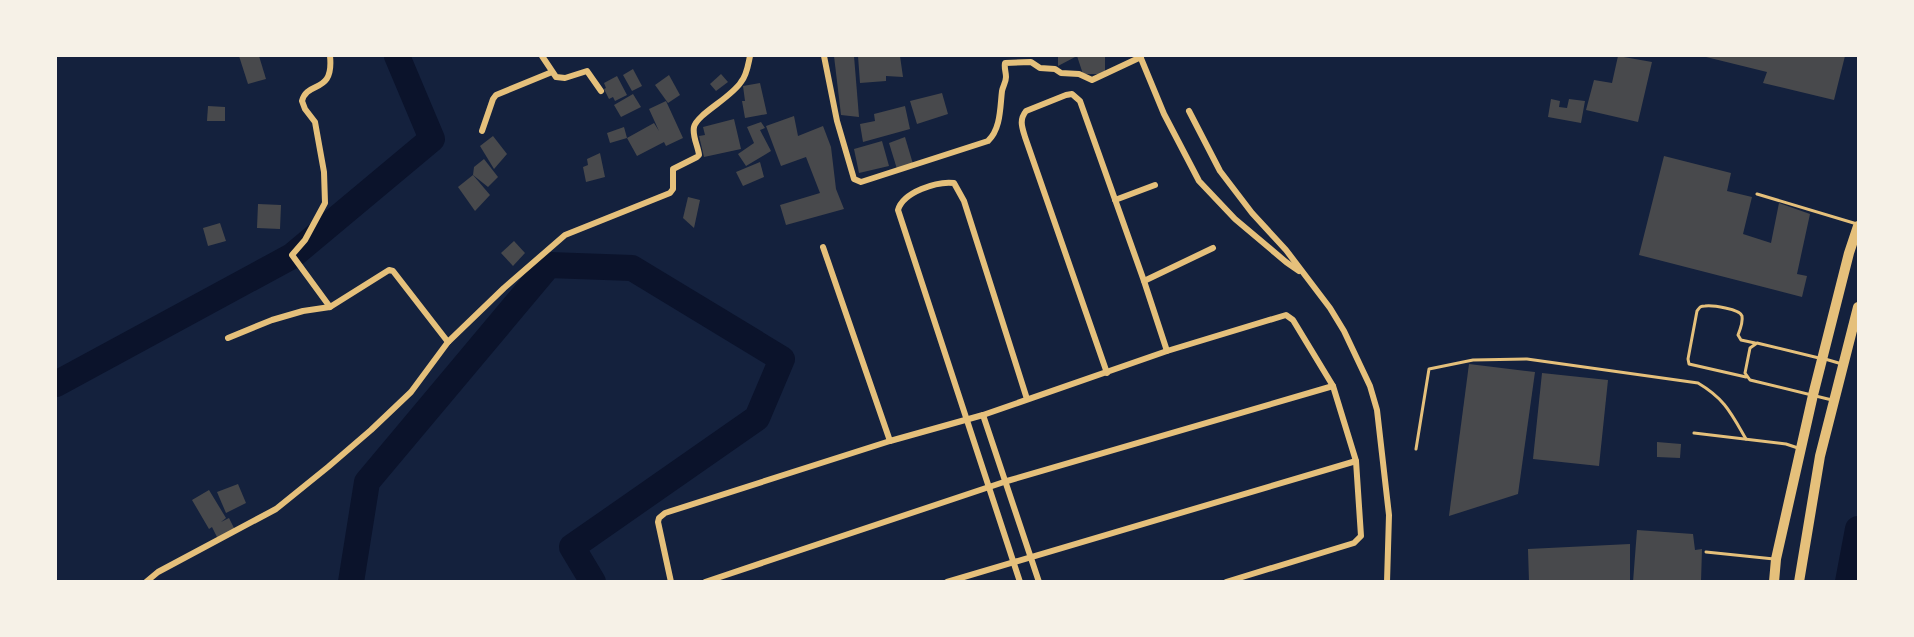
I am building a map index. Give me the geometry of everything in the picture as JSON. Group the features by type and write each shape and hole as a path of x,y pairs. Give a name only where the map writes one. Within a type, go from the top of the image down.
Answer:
{"highway":[{"path":"1774,582 1776,560 1813,395 1858,225"},
{"path":"1801,581 1820,456 1858,306"}],"street":[{"path":"330,56 330,70 327,79 305,93 302,101 315,122 324,172 325,203 305,240 292,255 330,307"},
{"path":"542,56 556,77 562,78 588,71 601,91"},
{"path":"147,582 158,572 276,509 371,430 411,392 448,342 504,288 565,235 670,193 673,189 673,169 699,155 694,124 703,114 726,99 739,86 746,74 750,56"},
{"path":"824,56 837,121 854,179 861,182 991,138 1002,109 1006,79 1005,59 1031,62 1040,68 1078,74 1092,80 1141,56 1164,114 1199,181 1235,219 1286,262 1304,274"},
{"path":"482,131 496,95 552,72"},
{"path":"1107,373 1021,122 1026,111 1066,95 1072,94 1077,97 1167,351"},
{"path":"1189,111 1220,171 1252,213 1286,250 1330,308 1344,331 1370,386 1377,410 1389,515 1387,582"},
{"path":"1020,582 898,210 900,204 927,186 951,182 957,185 1027,399"},
{"path":"1115,200 1155,185"},
{"path":"823,247 890,441"},
{"path":"1144,281 1213,248"},
{"path":"228,338 272,320 303,311 330,307 391,270 399,276 448,342"},
{"path":"671,582 658,522 662,515 890,441 983,415 1167,351 1286,315 1293,320 1333,386 1356,461 1361,536 1357,541 1226,582"},
{"path":"705,582 1007,481 1333,386"},
{"path":"983,415 1039,582"},
{"path":"947,582 1356,461"}],"lane":[{"path":"1757,194 1858,225"},
{"path":"1835,400 1689,364 1697,311 1701,306 1707,306 1741,312 1738,335 1741,340 1844,364"},
{"path":"1746,377 1750,348 1757,343"},
{"path":"1416,449 1429,369 1473,360 1527,359 1698,383 1711,390 1725,403 1746,439"},
{"path":"1694,433 1786,444 1801,448"},
{"path":"1706,552 1776,560"}],"building":[{"path":"239,56 259,56 266,79 248,84"},
{"path":"834,56 854,56 859,117 841,115"},
{"path":"858,56 900,56 903,77 886,76 886,81 860,83"},
{"path":"1058,56 1077,56 1058,66"},
{"path":"1077,56 1105,56 1105,74 1083,74"},
{"path":"1618,56 1652,62 1638,122 1586,110 1594,80 1612,83"},
{"path":"1702,56 1845,56 1834,100 1763,83 1767,72"},
{"path":"633,69 642,86 632,91 623,75"},
{"path":"721,74 728,82 716,91 710,84"},
{"path":"669,75 680,95 668,103 655,85"},
{"path":"617,76 627,95 615,101 613,97 609,99 604,83"},
{"path":"760,83 767,114 745,118 742,101 745,101 743,86"},
{"path":"942,93 948,114 917,124 910,101"},
{"path":"633,94 641,107 621,117 614,105"},
{"path":"1551,99 1560,101 1559,107 1567,108 1569,99 1585,101 1581,123 1548,117"},
{"path":"666,101 683,138 666,146 664,142 637,156 627,138 654,123 659,131 649,109"},
{"path":"208,106 225,107 225,121 207,121"},
{"path":"905,106 910,129 863,142 860,124 875,121 874,114"},
{"path":"794,116 798,136 823,126 831,147 836,189 844,209 786,225 780,205 820,193 806,157 781,166 766,126"},
{"path":"734,119 741,149 704,157 699,136 705,135 703,127"},
{"path":"761,122 765,128 760,130 771,151 746,166 738,154 754,143 747,127"},
{"path":"624,127 627,138 610,143 607,133"},
{"path":"493,136 507,154 494,169 480,146"},
{"path":"905,137 913,164 897,169 889,143"},
{"path":"882,141 889,166 859,173 854,149"},
{"path":"600,153 605,177 586,182 583,167 588,165 587,159"},
{"path":"1664,156 1731,173 1727,191 1752,197 1743,234 1771,243 1779,203 1810,214 1797,274 1807,276 1802,297 1639,255"},
{"path":"484,159 498,177 488,187 473,175 474,167"},
{"path":"760,162 764,177 743,186 736,172"},
{"path":"473,175 490,195 475,211 458,187"},
{"path":"688,197 700,200 694,228 683,218"},
{"path":"258,204 281,205 280,229 257,228"},
{"path":"220,223 226,241 208,246 203,228"},
{"path":"514,241 525,253 513,266 501,253"},
{"path":"1469,364 1535,372 1518,494 1449,516"},
{"path":"1542,373 1608,380 1599,466 1533,459"},
{"path":"1657,442 1681,444 1680,458 1657,457"},
{"path":"238,484 246,503 226,513 217,492"},
{"path":"209,490 226,518 221,522 229,518 235,530 218,539 212,527 209,529 192,500"},
{"path":"1637,530 1693,534 1695,550 1702,549 1701,582 1633,582"},
{"path":"1630,544 1630,582 1529,582 1528,549"}],"waterway":[{"path":"56,384 292,256 432,139 397,56"},
{"path":"351,582 367,482 549,265 632,268 782,359 757,418 572,547 593,582"},
{"path":"1848,582 1858,529"}]}
